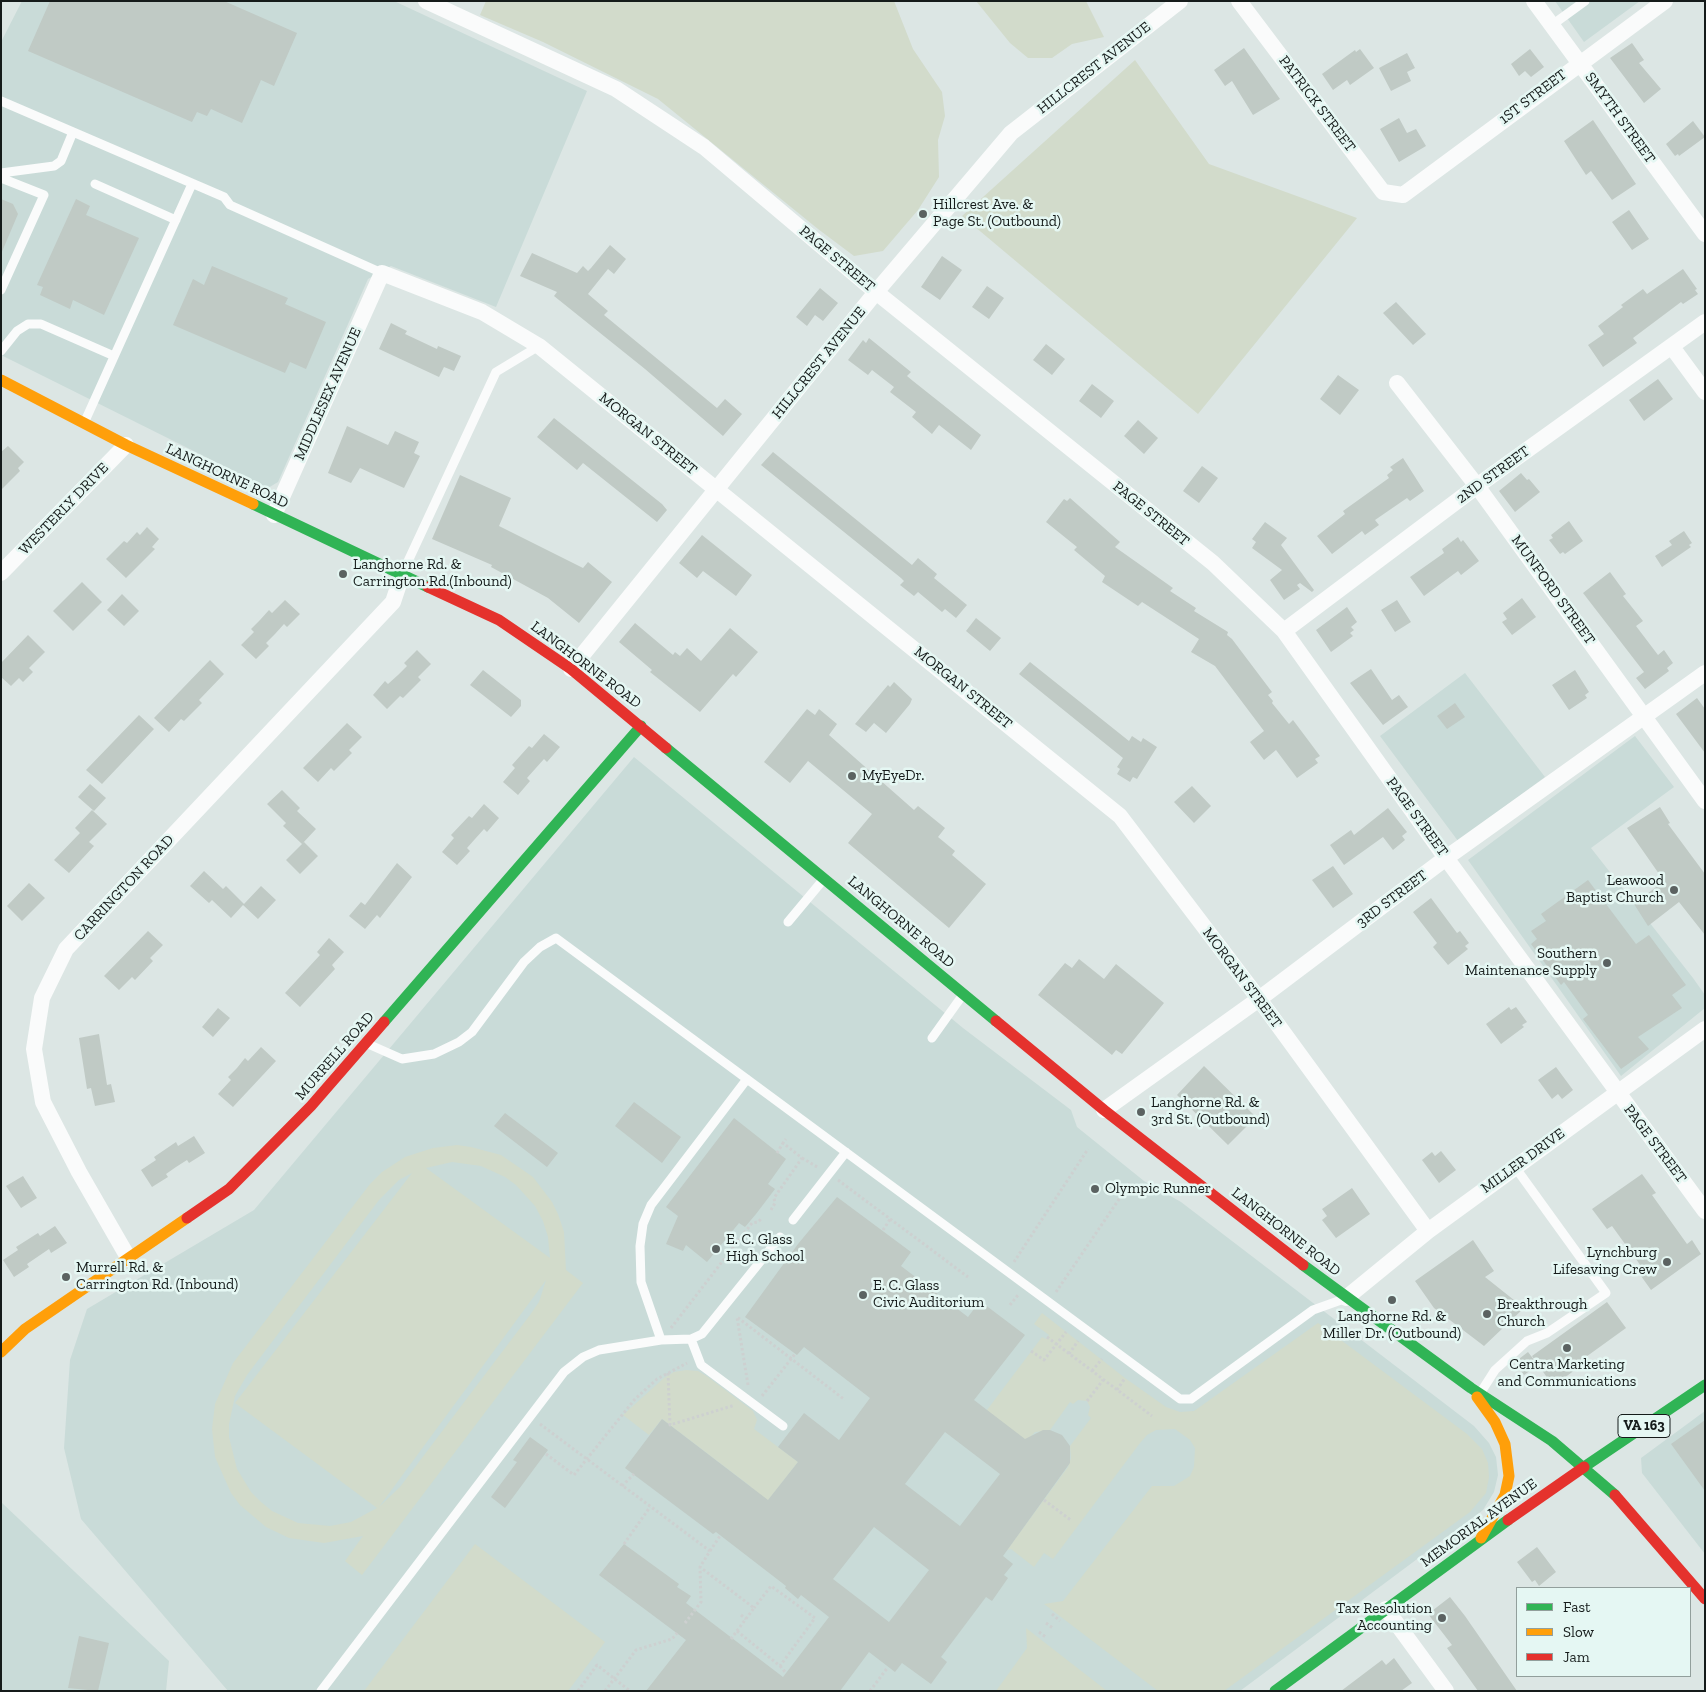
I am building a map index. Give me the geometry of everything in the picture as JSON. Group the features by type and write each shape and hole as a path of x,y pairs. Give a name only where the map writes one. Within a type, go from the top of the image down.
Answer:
{"main road":[{"name":"LANGHORNE ROAD","path":"1,380 126,445 499,620 571,669 1104,1110 1346,1298 1475,1391 1552,1441 1584,1467 1613,1493 1705,1599"},
{"name":"MURRELL ROAD","path":"1,1352 24,1329 230,1189 312,1106 641,726"},
{"name":"MEMORIAL AVENUE","path":"1275,1691 1481,1538 1705,1385"},
{"path":"1475,1391 1495,1422 1504,1444 1509,1476 1505,1495 1481,1538"}],"street":[{"name":"PAGE STREET","path":"426,1 616,89 704,147 876,292 1213,563 1284,631 1446,858 1705,1211"},
{"name":"HILLCREST AVENUE","path":"571,669 717,491 876,292 1011,133 1180,1"},
{"name":"PATRICK STREET","path":"1239,1 1383,192 1403,194"},
{"name":"SMYTH STREET","path":"1534,1 1705,234"},
{"name":"1ST STREET","path":"1403,194 1665,1"},
{"name":"MORGAN STREET","path":"382,273 482,312 539,346 1120,816 1259,999 1428,1231"},
{"name":"MIDDLESEX AVENUE","path":"274,515 382,273"},
{"name":"2ND STREET","path":"1284,631 1477,486 1705,322"},
{"path":"1672,347 1705,392"},
{"name":"MUNFORD STREET","path":"1397,383 1477,486 1705,801"},
{"name":"WESTERLY DRIVE","path":"1,573 126,445"},
{"name":"CARRINGTON ROAD","path":"129,1258 79,1172 43,1102 34,1049 42,998 66,949 393,602 402,575"},
{"name":"3RD STREET","path":"1104,1110 1259,999 1446,858 1645,718 1705,673"},
{"name":"MILLER DRIVE","path":"1346,1298 1428,1231 1616,1092 1705,1029"},
{"path":"1386,1609 1446,1691"}],"lane":[{"path":"1552,25 1585,1"},
{"path":"1,101 224,197 230,205 382,273"},
{"path":"1,173 54,166 61,160 73,132"},
{"path":"1,178 44,195 1,290"},
{"path":"95,184 176,220"},
{"path":"84,423 192,184"},
{"path":"1,351 17,331 28,324 41,324 114,356"},
{"path":"402,575 496,372 539,346"},
{"path":"788,922 824,878"},
{"path":"366,1043 402,1059 434,1054 459,1042 472,1032 524,962 540,947 556,938 1180,1399 1190,1399 1313,1310 1346,1298"},
{"path":"932,1038 964,994"},
{"path":"661,1340 641,1282 640,1246 643,1224 651,1205 747,1079"},
{"path":"793,1220 846,1152"},
{"path":"1475,1391 1495,1370 1527,1342 1547,1333 1606,1292 1515,1167"},
{"path":"321,1691 564,1372 582,1357 599,1350 661,1340 691,1339 702,1334 780,1237"},
{"path":"691,1339 701,1365 752,1399 783,1426"}],"path":[{"path":"777,1153 786,1139"},
{"path":"783,1143 819,1168"},
{"path":"1014,1263 1088,1149"},
{"path":"771,1210 774,1198 802,1158"},
{"path":"840,1181 968,1277"},
{"path":"1055,1293 1130,1183"},
{"path":"661,1340 752,1223 758,1222 762,1218"},
{"path":"883,1230 891,1218"},
{"path":"1010,1306 1015,1298"},
{"path":"752,1399 737,1317 845,1400"},
{"path":"1031,1351 1044,1360 1066,1332"},
{"path":"1047,1337 1152,1416"},
{"path":"1069,1354 1078,1341"},
{"path":"668,1372 670,1425 752,1399 795,1354"},
{"path":"546,1454 574,1474 635,1399 668,1372 698,1358"},
{"path":"1092,1371 1102,1359"},
{"path":"1117,1390 1125,1378"},
{"path":"1087,1401 1103,1380"},
{"path":"539,1423 710,1550"},
{"path":"622,1486 634,1474"},
{"path":"1044,1500 1072,1522"},
{"path":"624,1544 650,1507"},
{"path":"685,1623 701,1602 700,1567 720,1536"},
{"path":"700,1567 754,1608"},
{"path":"731,1639 771,1586 815,1618 780,1666"},
{"path":"1052,1614 1060,1621"},
{"path":"741,1615 746,1619"},
{"path":"1046,1622 1054,1629"},
{"path":"737,1632 780,1666 786,1673"},
{"path":"1039,1632 1047,1638"},
{"path":"605,1691 636,1650 672,1639 677,1634"},
{"path":"578,1691 598,1665 630,1691"},
{"path":"870,1691 888,1667"}],"shaded area":[{"path":"22,1 394,1 587,91 496,307 391,266 368,279 278,482 268,488 1,355 1,42"},
{"path":"1555,1 1640,1 1584,42"},
{"path":"1465,673 1545,777 1458,841 1380,736"},
{"path":"1635,736 1674,787 1591,848 1693,978 1705,995 1705,1008 1621,1076 1468,860"},
{"name":"E. C. Glass High School","path":"634,757 963,1028 1071,1110 1077,1127 1144,1181 1181,1202 1474,1426 1489,1443 1496,1457 1498,1475 1494,1492 1483,1510 1240,1691 228,1691 81,1519 64,1448 70,1360 87,1309 254,1210"},
{"path":"1705,1411 1705,1554 1642,1473 1641,1458"},
{"path":"1,1502 169,1661 166,1691 1,1691"}],"green space":[{"path":"486,1 894,1 913,49 942,92 945,116 938,140 939,177 918,210 883,251 854,256 658,99 543,42 480,15"},
{"path":"976,1 1086,1 1104,37 1072,44 1052,58 1028,58 1010,43"},
{"path":"1135,60 1209,164 1357,218 1198,414 962,216"},
{"path":"457,1145 501,1155 533,1177 552,1202 558,1214 564,1232 566,1270 583,1283 362,1575 345,1561 363,1536 324,1543 289,1538 266,1527 240,1505 231,1493 215,1457 212,1429 215,1404 233,1363 370,1184 382,1172 405,1157 433,1148","holes":["452,1162 481,1166 505,1177 516,1185 535,1206 543,1221 548,1237 550,1258 426,1168","412,1173 235,1403 377,1508 351,1522 330,1526 298,1523 272,1511 261,1502 251,1492 237,1469 229,1437 229,1424 235,1396 247,1375 379,1200 399,1180","546,1280 539,1302 530,1315 400,1487 379,1507"]},
{"path":"1042,1313 1125,1378 1166,1407 1180,1412 1194,1411 1318,1323 1467,1434 1482,1449 1488,1463 1489,1477 1486,1493 1470,1512 1224,1691 1158,1691 1044,1604 1063,1601 1152,1486 1174,1486 1190,1476 1194,1467 1195,1448 1190,1440 1175,1429 1156,1430 1147,1435 1140,1443 1053,1559 1044,1553 1034,1567 1011,1549 1007,1550 1068,1467 1071,1458 1070,1446 1091,1418 1088,1415 1090,1407 1087,1401 1078,1400 1073,1404 1070,1402 1050,1430 1035,1432 1024,1443 987,1410 1042,1337 1046,1339 1049,1335 1034,1324"},
{"path":"698,1371 708,1377 753,1411 757,1420 754,1429 798,1462 755,1517 750,1486 662,1419 649,1435 623,1415 664,1378 674,1372"},
{"path":"475,1544 605,1642 568,1691 364,1691"},
{"path":"1026,1628 1107,1691 996,1691 1027,1648"}],"building":[{"path":"50,1 224,1 297,33 274,86 261,80 242,123 211,109 207,116 197,112 192,122 28,51"},
{"path":"1632,43 1644,60 1639,63 1661,89 1644,103 1610,58"},
{"path":"1244,48 1280,99 1253,115 1232,81 1225,86 1214,70"},
{"path":"1360,49 1374,68 1350,85 1347,80 1333,90 1322,74 1355,50 1356,52"},
{"path":"1530,49 1544,67 1531,77 1525,71 1519,76 1511,64"},
{"path":"1407,53 1415,68 1407,72 1411,81 1391,91 1379,68"},
{"path":"1399,118 1407,133 1416,129 1426,146 1399,162 1380,129"},
{"path":"1593,120 1636,184 1612,200 1591,171 1586,175 1564,141"},
{"path":"1693,121 1705,137 1679,156 1678,154 1675,156 1666,144"},
{"path":"1,199 13,204 18,214 1,254"},
{"path":"76,199 90,206 86,215 139,238 104,315 73,300 70,309 40,295 43,287 37,285"},
{"path":"1629,210 1649,239 1632,250 1612,222"},
{"path":"610,245 626,259 614,274 608,269 588,294 608,311 604,315 717,408 725,399 742,414 723,436 645,369 554,296 557,292 520,276 532,253 577,273 583,266 588,271"},
{"path":"942,256 962,270 940,300 921,287"},
{"path":"212,266 288,298 285,304 326,322 306,369 290,362 285,373 173,325 193,279 204,285"},
{"path":"1683,269 1697,289 1695,290 1698,294 1683,304 1681,302 1633,338 1637,343 1603,367 1588,345 1604,334 1598,326 1623,307 1621,305 1643,289 1647,294"},
{"path":"987,286 1004,298 989,319 972,307"},
{"path":"820,288 838,303 823,321 815,315 807,326 796,317"},
{"path":"1396,302 1426,334 1413,345 1383,313"},
{"path":"391,323 407,331 405,334 437,349 438,346 461,356 454,371 444,367 439,377 379,349"},
{"path":"869,338 911,372 907,376 981,435 971,450 939,425 932,434 912,417 916,412 890,392 894,387 872,370 868,375 848,360 863,340 866,343"},
{"path":"1046,344 1065,359 1052,375 1033,360"},
{"path":"1338,375 1359,390 1340,415 1320,399"},
{"path":"1658,379 1673,399 1644,421 1629,400"},
{"path":"1092,384 1114,401 1101,418 1079,401"},
{"path":"554,418 662,504 667,510 657,522 583,463 577,470 537,437"},
{"path":"1138,420 1158,438 1144,454 1124,436"},
{"path":"347,426 388,445 395,431 419,442 414,453 420,456 404,488 360,468 351,483 328,473"},
{"path":"8,446 24,462 18,468 20,471 1,490 1,452"},
{"path":"773,452 912,565 918,558 937,574 934,578 967,605 956,618 945,609 942,612 918,592 914,596 900,585 904,581 901,578 761,465"},
{"path":"1403,458 1424,491 1410,501 1407,498 1375,520 1379,525 1365,535 1362,531 1332,554 1317,536 1345,514 1343,511 1389,478 1387,475 1393,470 1390,467"},
{"path":"1202,466 1218,478 1199,503 1183,491"},
{"path":"1521,473 1540,492 1515,512 1499,491"},
{"path":"460,475 511,498 499,526 583,568 588,562 612,582 579,623 548,598 491,567 492,565 432,539"},
{"path":"1070,498 1120,542 1115,547 1173,588 1170,591 1196,608 1194,611 1228,632 1227,635 1272,692 1268,695 1273,701 1272,703 1289,724 1293,720 1320,756 1315,759 1318,763 1297,778 1276,750 1264,760 1250,742 1264,731 1215,666 1191,652 1199,639 1142,602 1138,606 1102,582 1105,576 1074,550 1077,547 1046,522 1064,499 1067,501"},
{"path":"1569,521 1583,541 1565,554 1563,552 1560,554 1549,540 1553,538 1551,535"},
{"path":"1265,522 1287,538 1281,545 1314,590 1312,592 1300,583 1297,585 1300,589 1284,600 1270,580 1282,570 1252,548 1256,542 1252,539"},
{"path":"147,527 159,539 152,547 155,549 126,578 106,559 124,541 127,543 137,532 140,535"},
{"path":"1684,531 1692,543 1689,545 1691,547 1662,567 1655,556 1672,545 1669,541"},
{"path":"702,535 752,575 736,596 703,571 697,578 679,563"},
{"path":"1458,537 1461,542 1463,540 1479,561 1461,575 1458,571 1424,596 1410,577 1444,553 1442,549"},
{"path":"1610,572 1626,594 1623,596 1643,621 1636,626 1658,655 1664,650 1673,663 1667,668 1669,671 1645,689 1636,678 1644,672 1583,593"},
{"path":"82,582 102,602 73,631 53,611"},
{"path":"122,594 139,611 124,626 107,610"},
{"path":"1522,598 1536,617 1512,635 1502,622 1507,619 1503,613"},
{"path":"285,600 300,614 287,627 284,624 266,643 269,646 256,659 241,645 254,632 251,629 269,610 272,613"},
{"path":"1397,600 1411,622 1395,632 1381,610"},
{"path":"1347,607 1357,622 1351,627 1354,630 1350,633 1353,636 1331,652 1316,630"},
{"path":"976,618 1001,638 990,651 966,631"},
{"path":"635,623 673,655 675,652 680,656 687,648 701,661 730,628 758,652 736,677 733,674 700,712 650,672 652,670 619,642"},
{"path":"28,635 45,652 29,668 33,672 23,682 19,678 11,686 1,677 1,663"},
{"path":"417,650 431,664 418,677 421,680 403,698 400,696 387,709 373,695 385,681 388,684 407,666 404,663"},
{"path":"210,660 224,674 199,700 202,703 184,721 181,719 169,732 154,718"},
{"path":"1030,662 1129,741 1132,736 1141,742 1143,738 1157,747 1137,779 1133,777 1130,782 1117,774 1120,769 1117,767 1123,758 1019,674"},
{"path":"1371,669 1392,700 1399,695 1408,707 1383,725 1350,683"},
{"path":"483,670 521,700 521,706 511,717 470,685"},
{"path":"1575,670 1589,692 1585,695 1587,698 1569,710 1552,685"},
{"path":"894,682 912,699 886,733 874,723 866,732 855,724 888,685 890,687"},
{"path":"1697,698 1705,709 1705,753 1676,714"},
{"path":"1455,703 1465,717 1447,729 1437,716"},
{"path":"807,709 815,715 819,709 837,724 829,735 914,810 918,806 945,828 938,837 955,851 952,855 986,884 949,928 848,843 872,814 808,761 790,783 764,762"},
{"path":"139,715 154,729 102,784 86,770"},
{"path":"347,723 362,737 349,750 352,753 334,771 331,768 318,782 303,768"},
{"path":"544,734 560,747 547,762 544,759 527,778 530,781 518,795 503,782 515,768 512,765 529,746 532,748"},
{"path":"90,784 106,798 94,811 78,797"},
{"path":"1192,786 1211,806 1194,823 1174,802"},
{"path":"282,790 300,808 297,811 316,829 302,844 283,826 286,823 267,804"},
{"path":"484,804 499,818 487,832 484,829 475,839 467,848 470,851 457,865 442,852 454,838 451,835 469,816 472,818"},
{"path":"1660,807 1670,823 1668,824 1705,874 1705,935 1679,902 1648,926 1634,904 1664,881 1627,828"},
{"path":"1388,808 1407,832 1402,836 1405,840 1393,850 1383,837 1344,865 1330,845 1351,830 1354,835"},
{"path":"92,810 107,824 89,842 94,846 69,873 54,860 80,833 75,828"},
{"path":"304,842 318,856 300,874 286,860"},
{"path":"397,863 412,877 380,918 377,915 365,929 349,916 361,902 365,905"},
{"path":"1333,866 1353,894 1333,908 1312,880"},
{"path":"204,871 223,889 226,886 244,904 261,886 276,900 258,919 243,905 231,918 212,900 209,903 190,886"},
{"name":"Southern Maintenance Supply","path":"1588,880 1636,944 1649,935 1686,985 1672,995 1682,1008 1638,1037 1649,1049 1621,1069 1583,1019 1588,1015 1564,982 1561,985 1531,944 1537,939 1531,931 1546,921 1541,914"},
{"path":"29,883 45,898 22,921 7,906"},
{"path":"1431,898 1457,933 1460,931 1469,943 1465,946 1468,949 1448,965 1433,947 1437,943 1413,912"},
{"path":"148,931 163,945 150,958 153,961 135,980 132,977 119,990 104,976"},
{"path":"329,938 344,952 332,965 335,969 300,1007 285,993 320,955 317,952"},
{"path":"1079,959 1104,979 1116,964 1164,1003 1122,1054 1116,1050 1112,1055 1038,995 1065,963 1072,968"},
{"path":"1509,1007 1511,1010 1516,1007 1527,1022 1522,1025 1524,1027 1501,1044 1486,1024"},
{"path":"218,1008 230,1018 213,1037 202,1027"},
{"path":"99,1034 107,1085 111,1084 115,1102 95,1106 91,1088 87,1089 79,1038"},
{"path":"261,1047 276,1061 233,1107 218,1094 231,1080 228,1077 245,1058 248,1061"},
{"path":"1204,1066 1256,1117 1228,1145 1177,1095"},
{"path":"1556,1067 1573,1090 1562,1099 1558,1094 1552,1099 1538,1080"},
{"path":"634,1102 681,1137 662,1163 615,1126"},
{"path":"505,1113 558,1153 547,1167 494,1126"},
{"path":"734,1118 786,1159 768,1184 775,1189 756,1214 745,1227 739,1223 707,1262 686,1245 683,1251 666,1244 678,1216 666,1207"},
{"path":"194,1136 205,1153 189,1163 187,1160 176,1167 166,1174 168,1177 152,1187 141,1170 156,1160 154,1157 176,1142 178,1146"},
{"path":"1441,1151 1456,1170 1439,1183 1422,1160 1432,1152 1435,1156"},
{"path":"1642,1174 1656,1193 1652,1195 1687,1244 1692,1240 1701,1254 1651,1290 1641,1276 1646,1273 1612,1226 1607,1229 1592,1209"},
{"path":"23,1176 37,1198 21,1208 6,1186"},
{"path":"1352,1188 1370,1214 1336,1238 1322,1220 1327,1216 1322,1209"},
{"path":"837,1197 911,1252 901,1266 968,1317 980,1301 1025,1335 974,1400 1025,1439 1043,1430 1050,1430 1062,1435 1070,1446 1070,1463 1003,1556 1013,1564 1004,1575 1008,1578 992,1601 986,1597 941,1657 947,1662 931,1684 902,1663 895,1672 869,1652 840,1691 646,1691 686,1640 599,1575 624,1544 679,1584 677,1587 691,1596 686,1603 783,1677 829,1617 801,1595 798,1599 785,1588 786,1586 716,1532 713,1534 625,1468 662,1419 768,1500 798,1462 778,1447 804,1413 839,1440 870,1398 804,1347 797,1355 745,1317 798,1244","holes":["945,1432 1000,1474 960,1526 905,1484","874,1527 929,1570 889,1622 833,1579"]},
{"path":"55,1226 67,1243 51,1253 49,1249 27,1264 29,1267 14,1277 3,1260 18,1250 16,1247 38,1233 40,1236"},
{"path":"1473,1240 1494,1271 1485,1277 1524,1308 1484,1346 1434,1308 1415,1281"},
{"path":"1607,1302 1626,1328 1572,1367 1575,1370 1553,1386 1532,1356"},
{"path":"1528,1352 1538,1365 1524,1375 1515,1362"},
{"path":"1705,1420 1705,1491 1671,1444"},
{"path":"530,1437 548,1450 505,1508 491,1497 517,1462 513,1460"},
{"path":"1537,1547 1556,1572 1539,1586 1535,1580 1532,1582 1517,1562"},
{"path":"1450,1597 1517,1691 1478,1691 1447,1648 1452,1645 1428,1614"},
{"path":"79,1636 109,1643 98,1691 68,1688"},
{"path":"1394,1658 1412,1683 1401,1691 1341,1691 1382,1660 1386,1665"}],"traffic: fast":[{"path":"253,504 428,587"},
{"path":"384,1022 641,726"},
{"path":"666,748 996,1021"},
{"path":"1303,1265 1471,1388 1552,1441 1615,1495"},
{"path":"1584,1467 1705,1385"},
{"path":"1275,1691 1508,1520"}],"traffic: slow":[{"path":"1,380 126,445 253,504"},
{"path":"1,1352 25,1329 187,1218"},
{"path":"1477,1397 1495,1422 1505,1444 1509,1476 1505,1495 1481,1538"}],"traffic: jam":[{"path":"428,587 499,620 571,669 666,748"},
{"path":"996,1021 1104,1110 1303,1265"},
{"path":"187,1218 229,1189 311,1106 384,1022"},
{"path":"1508,1520 1584,1467"},
{"path":"1615,1495 1705,1599"}],"place":[{"name":"Hillcrest Ave. & Page St. (Outbound)","path":"923,214"},
{"name":"Langhorne Rd. & Carrington Rd.(Inbound)","path":"343,574"},
{"name":"MyEyeDr.","path":"852,776"},
{"name":"Leawood Baptist Church","path":"1674,890"},
{"name":"Southern Maintenance Supply","path":"1607,963"},
{"name":"Langhorne Rd. & 3rd St. (Outbound)","path":"1141,1112"},
{"name":"Olympic Runner","path":"1095,1189"},
{"name":"E. C. Glass High School","path":"716,1249"},
{"name":"Lynchburg Lifesaving Crew","path":"1667,1262"},
{"name":"Murrell Rd. & Carrington Rd. (Inbound)","path":"66,1277"},
{"name":"E. C. Glass Civic Auditorium","path":"863,1295"},
{"name":"Langhorne Rd. & Miller Dr. (Outbound)","path":"1392,1300"},
{"name":"Breakthrough Church","path":"1487,1314"},
{"name":"Centra Marketing and Communications","path":"1567,1348"},
{"name":"Tax Resolution Accounting","path":"1442,1618"}]}
